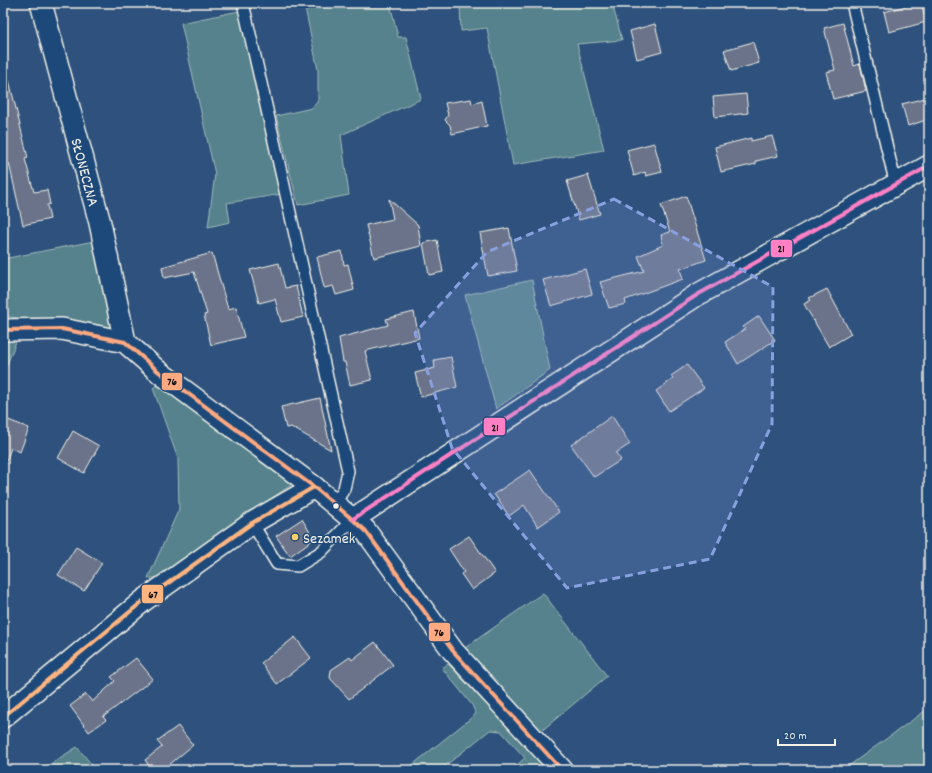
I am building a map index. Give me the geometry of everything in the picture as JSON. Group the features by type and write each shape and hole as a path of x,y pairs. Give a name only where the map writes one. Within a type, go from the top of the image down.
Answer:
{"street":[{"name":"SŁONECZNA","path":"41,3 100,222 125,342"},
{"path":"353,519 697,295 929,166"},
{"path":"3,330 62,329 125,342 159,372 335,503 365,530 453,651 555,768"},
{"path":"3,717 143,601 252,523 314,487"}],"lane":[{"path":"242,3 348,471 344,489 335,503"},
{"path":"852,3 896,185"},
{"path":"252,523 277,564 298,566 321,552 353,519"}],"highlighted area":[{"path":"614,199 773,287 772,424 710,559 567,588 452,448 415,333 487,252"}],"green space":[{"path":"304,3 390,3 398,37 406,37 421,99 341,135 349,195 298,205 276,116 312,108 318,101 318,70"},
{"path":"460,3 612,3 622,40 577,44 604,150 513,165 487,28 461,31"},
{"path":"239,11 282,194 227,203 230,222 208,227 215,174 181,23"},
{"path":"94,241 113,326 109,330 3,316 3,259"},
{"path":"532,280 550,370 496,409 465,295"},
{"path":"17,339 3,375 3,340"},
{"path":"159,383 293,478 291,485 157,578 148,578 179,509 178,459 153,388"},
{"path":"543,593 607,676 539,733 462,650"},
{"path":"448,664 543,764 542,770 511,770 525,758 501,731 490,730 440,770 406,770 476,714 472,705 442,668"},
{"path":"929,708 929,770 843,770"},
{"path":"77,747 96,770 41,770"}],"building":[{"path":"905,3 921,3 926,22 889,32 884,12 906,6"},
{"path":"843,23 854,66 860,64 866,91 833,99 826,72 835,70 824,28"},
{"path":"655,24 662,52 637,59 630,31"},
{"path":"753,42 759,63 731,71 724,50"},
{"path":"3,80 9,80 28,158 25,159 34,192 47,190 50,204 47,205 50,219 23,225 9,163 3,164"},
{"path":"746,94 748,113 715,117 713,97"},
{"path":"929,97 929,119 908,126 902,104"},
{"path":"471,99 472,104 482,101 487,126 452,134 450,125 445,120 448,115 445,103"},
{"path":"772,136 778,156 756,161 756,164 721,172 715,147 751,138 751,141"},
{"path":"654,143 662,172 646,176 645,172 634,176 627,150"},
{"path":"588,175 600,214 579,220 567,181"},
{"path":"686,196 706,260 680,269 683,279 625,300 626,304 609,308 600,282 644,271 638,256 663,245 661,235 670,232 661,205"},
{"path":"389,199 418,225 421,246 374,258 366,225 393,219"},
{"path":"509,228 517,271 488,276 480,233"},
{"path":"437,240 443,272 429,275 423,243"},
{"path":"342,251 344,265 348,264 354,290 336,295 333,286 324,288 317,257"},
{"path":"212,253 228,309 236,307 244,337 211,345 204,315 207,314 194,272 164,278 162,267"},
{"path":"279,263 285,288 296,286 303,317 281,322 275,299 259,303 250,270"},
{"path":"585,269 592,294 551,306 543,280"},
{"path":"827,289 851,334 829,347 804,304 811,300 809,298"},
{"path":"414,312 419,338 365,351 372,380 350,385 345,362 343,362 339,338 388,325 386,319"},
{"path":"759,316 775,340 738,364 725,342 745,329 743,327"},
{"path":"451,357 457,387 421,397 415,373 435,368 434,360"},
{"path":"687,365 704,388 669,411 656,391 673,379 671,376"},
{"path":"320,398 331,450 291,427 286,428 281,407"},
{"path":"612,416 630,444 616,453 621,460 594,477 571,445"},
{"path":"3,418 29,428 20,452 11,448 5,464 3,464"},
{"path":"73,431 99,446 84,473 58,458"},
{"path":"530,470 559,512 538,527 524,505 509,516 494,494"},
{"name":"Sezamek","path":"302,519 314,539 290,556 276,536"},
{"path":"469,536 495,573 472,590 461,574 464,572 449,549"},
{"path":"76,547 102,563 84,591 58,575"},
{"path":"295,637 311,658 277,684 261,663"},
{"path":"375,642 393,665 349,699 330,678 331,670 350,657 352,660"},
{"path":"136,658 153,679 103,717 106,720 89,732 70,706 86,694 92,702 115,681 111,677"},
{"path":"178,726 193,745 163,770 152,770 145,760 162,747 157,741"}],"transit line":[{"name":"21","path":"353,519 697,295 929,166"},
{"name":"76","path":"3,330 62,329 125,342 159,372 314,487 365,530 453,651 562,770"},
{"name":"67","path":"3,717 143,601 252,523 314,487"}],"place":[{"name":"Sezamek","path":"295,537"}]}
